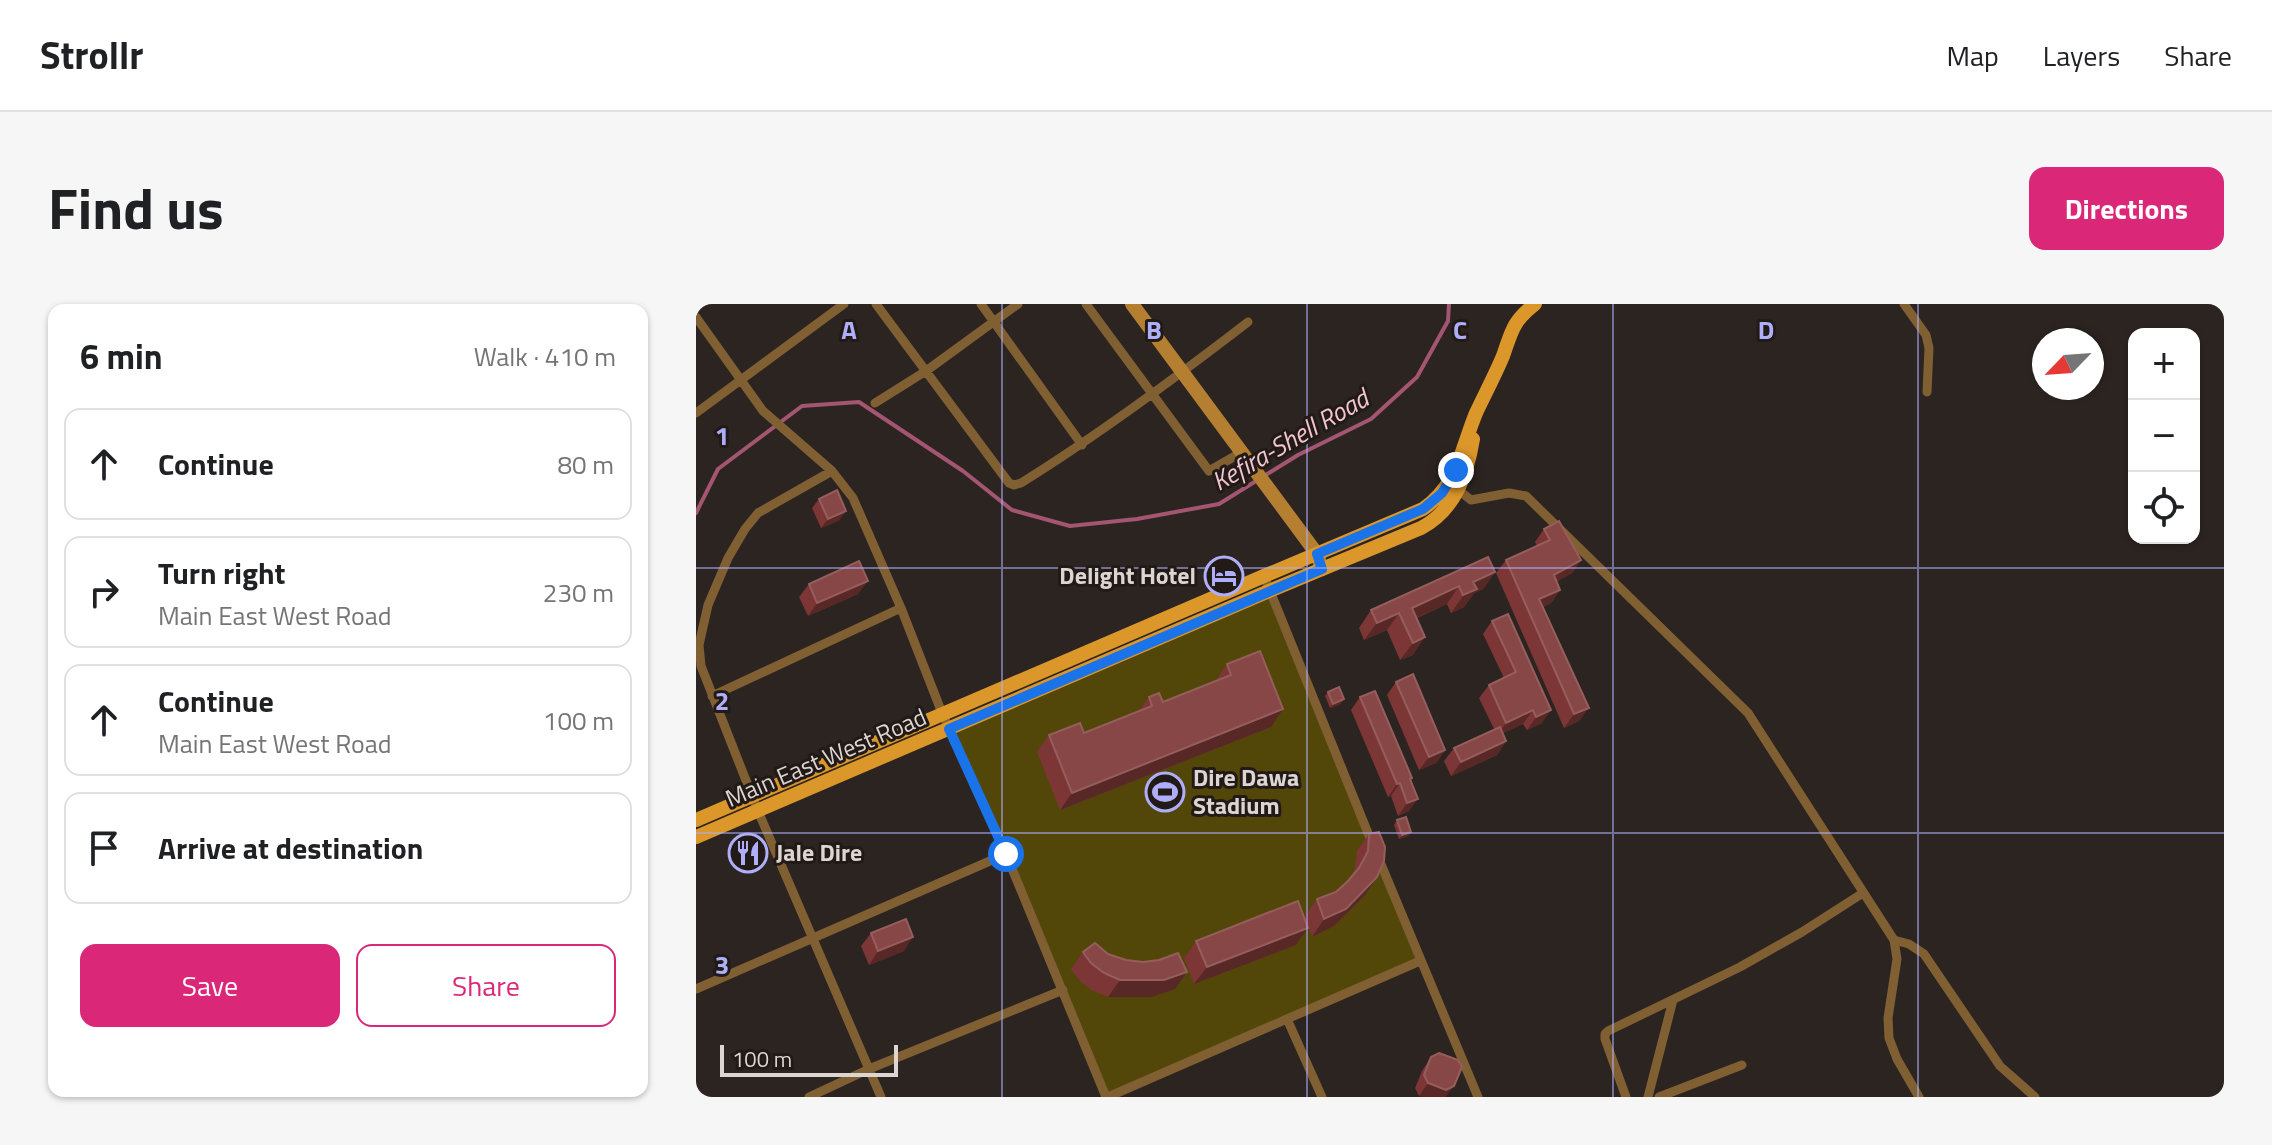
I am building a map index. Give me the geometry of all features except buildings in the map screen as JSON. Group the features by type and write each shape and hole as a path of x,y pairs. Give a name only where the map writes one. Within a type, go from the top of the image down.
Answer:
{"main road":[{"name":"Main East West Road","path":"696,820 1264,576 1320,562 1431,523 1449,506 1454,487 1470,461 1478,409 1510,331 1535,304"},
{"name":"Main East West Road","path":"696,837 1269,591 1320,562"},
{"path":"1060,663 1066,679"}],"street":[{"path":"696,413 844,304"},
{"path":"876,304 1009,483 1014,485 1082,445 1248,322"},
{"path":"981,304 1082,445"},
{"path":"875,403 926,371 1018,304"},
{"path":"1086,304 1209,471 1242,452"},
{"path":"1132,304 1320,562"},
{"path":"1904,304 1926,335 1929,348 1927,392"},
{"path":"696,317 763,411 832,471 853,498 1107,1097 1420,961"},
{"path":"832,471 758,513 728,558 708,605 699,645 701,666 758,811 881,1097"},
{"path":"1454,487 1471,500 1509,493 1526,496 1748,713 1894,940 1897,959 1888,1018 1889,1038 1919,1097"},
{"path":"1264,576 1478,1097"},
{"path":"712,696 901,608"},
{"path":"696,989 1006,854"},
{"path":"1626,1097 1605,1034 1740,967 1863,893"},
{"path":"1894,940 1909,944 1924,954 2000,1066 2035,1097"},
{"path":"809,1097 869,1069 1063,990"},
{"path":"1648,1097 1673,1000"},
{"path":"1287,1019 1322,1097"},
{"path":"1659,1097 1742,1065"}],"shaded area":[{"name":"Dire Dawa Stadium","path":"1269,591 1420,961 1108,1097 949,729"}],"waterway":[{"name":"Kefira-Shell Road","path":"696,513 718,469 802,406 859,402 963,471 1012,510 1070,526 1137,519 1219,504 1298,455 1371,419 1417,377 1448,321 1449,304"}],"place":[{"name":"Delight Hotel","path":"1224,576"},
{"name":"Dire Dawa Stadium","path":"1165,792"},
{"name":"Jale Dire","path":"748,853"}],"route":[{"path":"1006,854 949,729 1322,569 1317,554 1412,516 1442,493 1456,470"}]}
